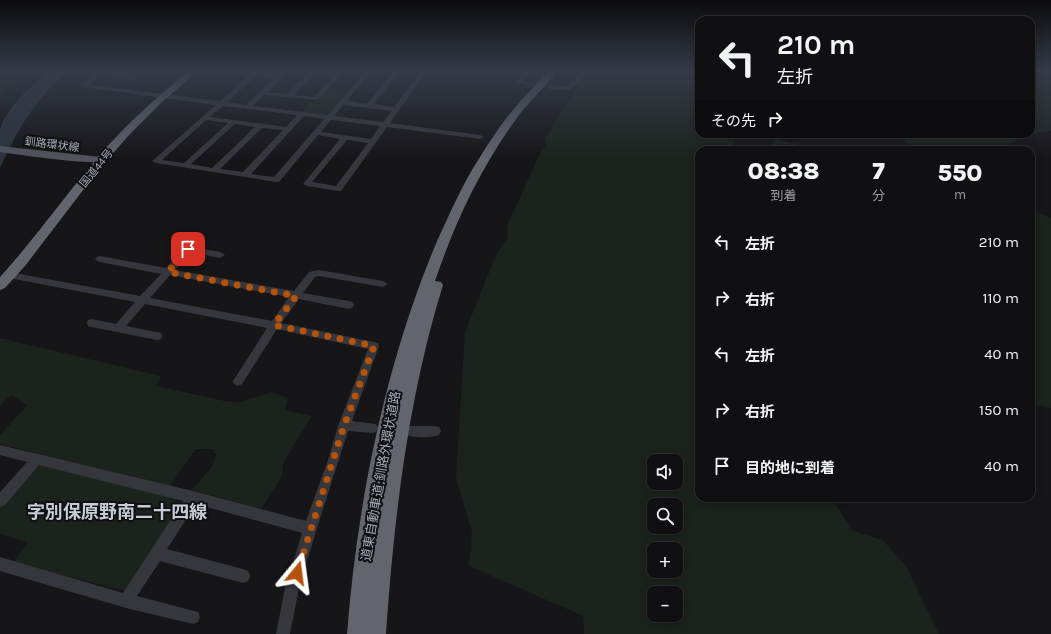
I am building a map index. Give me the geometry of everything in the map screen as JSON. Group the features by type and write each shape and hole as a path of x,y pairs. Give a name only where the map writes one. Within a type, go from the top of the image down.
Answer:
{"highway":[{"name":"国道44号","path":"0,285 20,263 97,160 156,101"},
{"name":"道東自動車道;釧路外環状道路","path":"357,634 370,517 387,424 404,355 423,294 444,241 483,161 514,115 526,101"},
{"name":"道東自動車道;釧路外環状道路","path":"376,634 388,517 402,426 416,355 433,295 448,249 468,202 488,162 514,120 530,101"}],"main road":[{"name":"釧路環状線","path":"0,149 97,160"}],"street":[{"path":"199,101 480,137"},
{"path":"226,101 156,161 276,180 344,101"},
{"path":"248,107 255,101"},
{"path":"369,106 373,101"},
{"path":"345,137 307,184 338,189 402,101"},
{"path":"342,103 396,109"},
{"path":"245,175 302,114"},
{"path":"205,118 288,129"},
{"path":"185,166 233,122"},
{"path":"214,169 260,126"},
{"path":"316,133 373,141"},
{"path":"118,328 188,249 220,255"},
{"path":"100,259 349,305"},
{"path":"238,381 274,325 312,274 319,273 383,284"},
{"path":"9,275 274,325 374,346 344,426 334,460 310,528 292,588 283,634"},
{"path":"92,323 157,336"},
{"path":"344,426 372,428"},
{"path":"411,431 435,431"},
{"path":"0,450 193,497 310,528"},
{"path":"0,501 37,459"},
{"path":"126,601 193,497"},
{"path":"156,553 243,576"},
{"path":"0,564 126,601 193,617"}],"shaded area":[{"path":"17,101 39,101 28,115 0,168 0,130 3,121"},
{"path":"312,101 340,101 328,115 302,112"},
{"path":"569,101 695,101 695,138 734,138 732,146 695,146 695,502 830,502 836,505 853,531 883,540 906,566 939,634 584,634 583,616 469,566 472,532 456,478 465,332 496,255 508,237 507,226 541,151 546,145 545,139"},
{"path":"1035,101 1051,101 1051,131 1035,133"},
{"path":"903,138 1020,138 1007,146 918,146 906,143"},
{"path":"774,139 805,146 771,146"},
{"path":"1035,211 1051,218 1051,408 1035,405"},
{"path":"0,338 161,376 156,386 225,401 239,402 272,392 288,398 285,410 312,416 284,461 282,476 261,509 191,490 212,467 216,455 213,449 196,449 163,496 183,503 126,591 13,563 28,542 0,534 0,507 43,455 0,444 0,435 27,405 11,395 0,406"}],"district":[{"name":"字別保原野南二十四線","path":"117,512"}],"route":[{"path":"188,249 168,272 296,296 274,325 374,346 344,426 334,460 310,528 297,573"}]}
